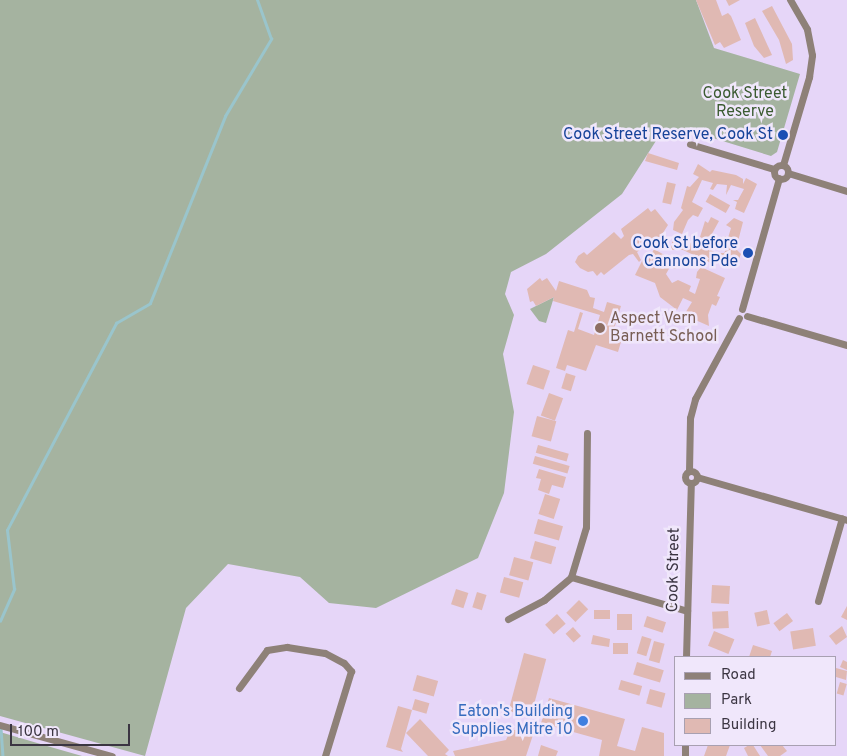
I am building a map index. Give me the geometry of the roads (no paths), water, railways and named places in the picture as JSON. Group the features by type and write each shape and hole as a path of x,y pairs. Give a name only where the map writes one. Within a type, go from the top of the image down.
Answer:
{"street":[{"path":"790,0 807,29 812,55 809,77 783,165 788,173 847,191"},
{"path":"690,144 774,169 783,165"},
{"path":"774,169 779,178 742,309 737,313 739,318 695,398 690,418 689,471 697,476 844,519 818,601"},
{"path":"779,178 788,173"},
{"path":"742,309 747,316"},
{"path":"739,318 747,316 847,345"},
{"path":"508,619 544,600 571,577 586,527 587,433"},
{"name":"Cook Street","path":"686,656 691,483 685,476 689,471"},
{"path":"691,483 697,476"},
{"path":"571,577 687,611"},
{"path":"239,688 268,650 287,646 325,653 344,663 351,671 325,756"},
{"path":"0,725 112,756"}],"waterway":[{"path":"0,621 14,589 7,530 116,323 150,303 225,116 271,39 257,0"},
{"path":"1,728 3,756"}],"place":[{"name":"Cook Street Reserve, Cook St","path":"783,135"},
{"name":"Cook St before Cannons Pde","path":"748,253"},
{"name":"Aspect Vern Barnett School","path":"600,328"},
{"name":"Eaton's Building Supplies Mitre 10","path":"583,721"}],"park label":[{"name":"Cook Street Reserve","path":"745,103"}]}
